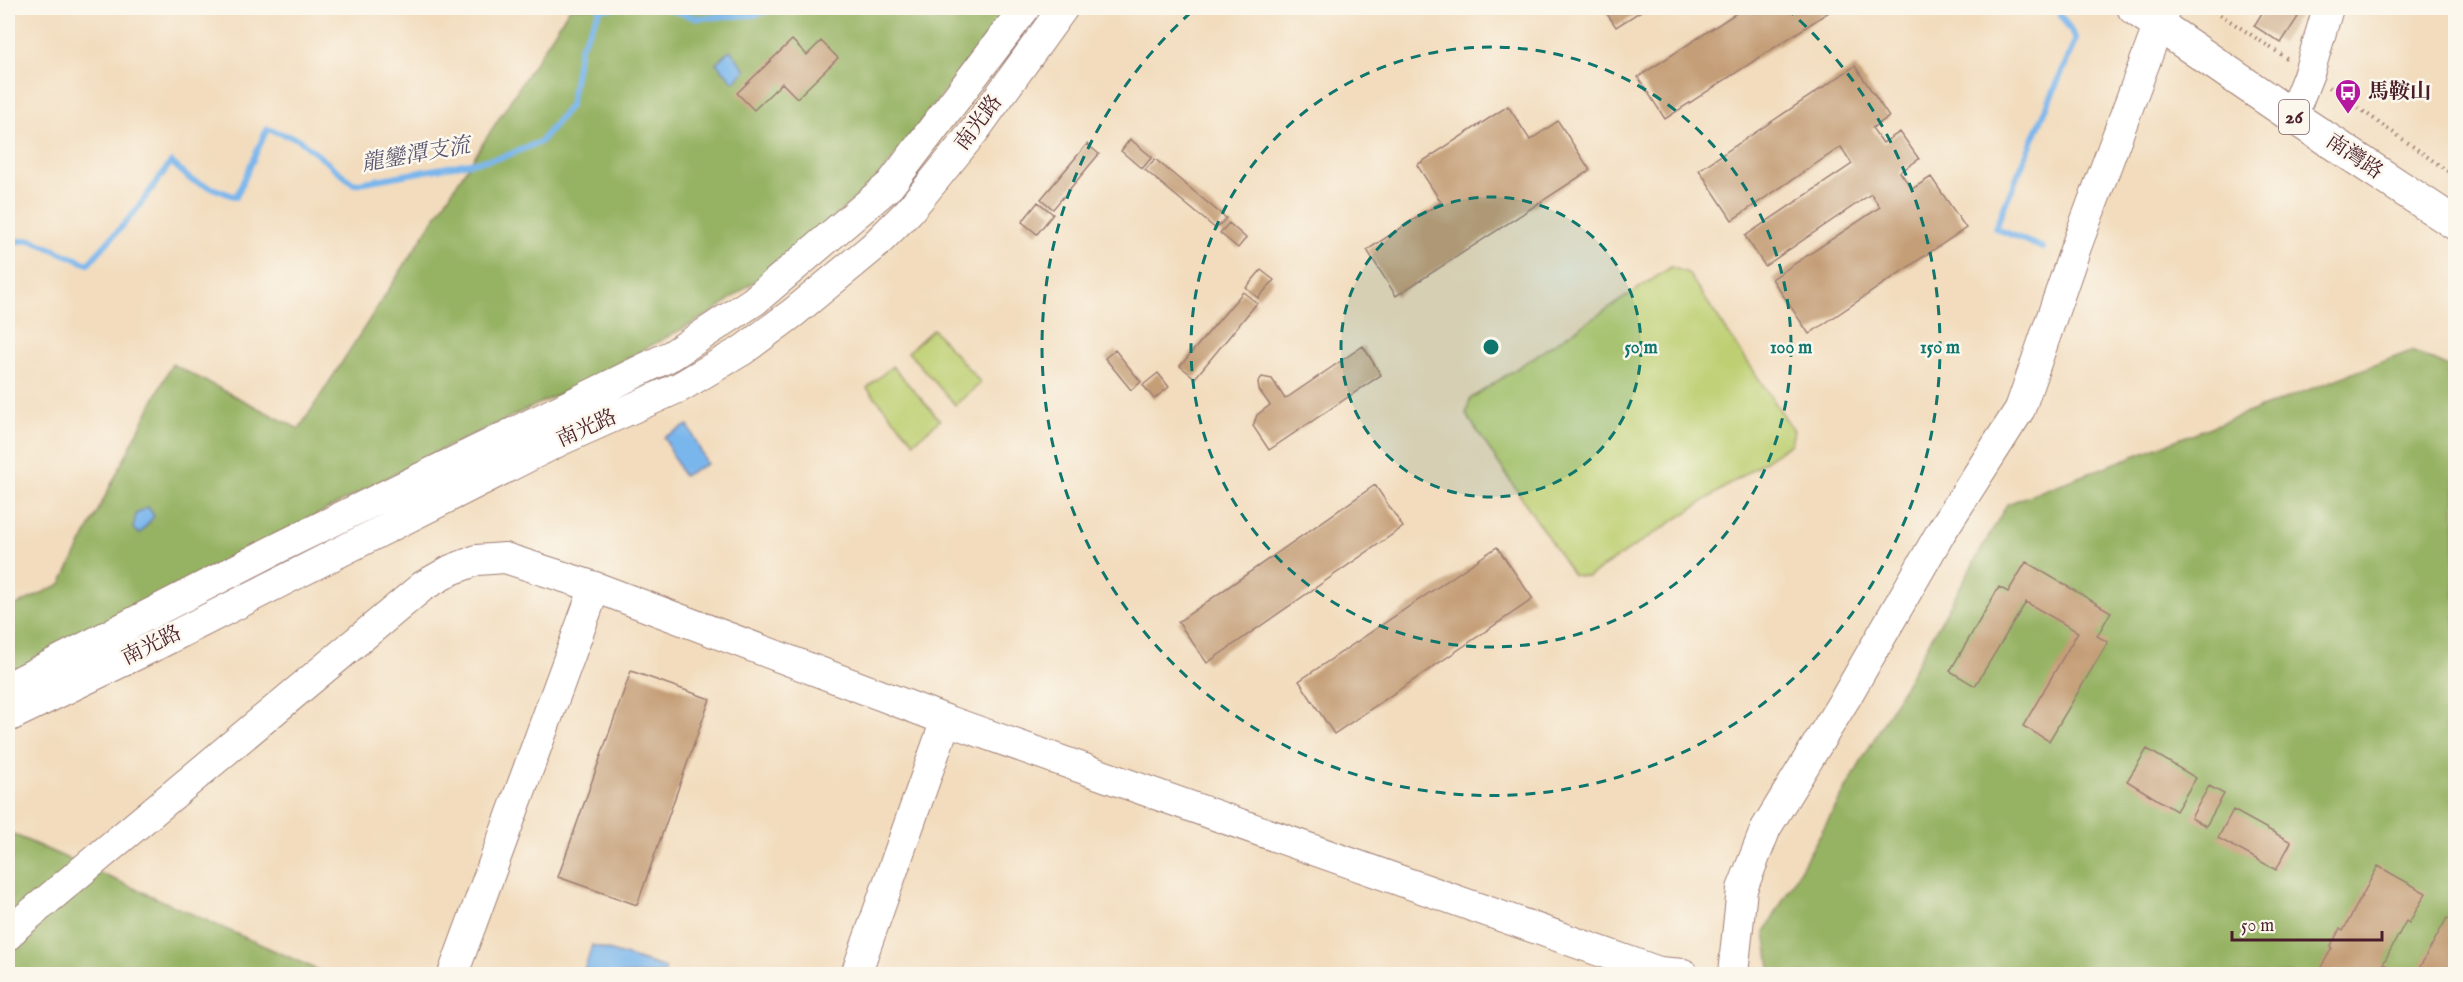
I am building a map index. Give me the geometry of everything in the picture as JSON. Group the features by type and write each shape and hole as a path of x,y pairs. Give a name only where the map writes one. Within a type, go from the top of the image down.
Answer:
{"main road":[{"name":"南灣路","path":"2158,12 2300,95 2455,215"}],"street":[{"name":"南光路","path":"8,687 280,547 672,355 754,301 890,185 1025,8"},
{"name":"南光路","path":"8,717 559,441 680,387 743,350 793,313 873,247 909,212 975,130 1063,8"},
{"path":"2300,95 2328,8"},
{"path":"1733,975 1742,889 1766,828 1845,699 1941,532 2020,409 2158,12"},
{"path":"8,935 25,918 423,586 452,570 477,560 505,558 595,586 946,720 1667,974"},
{"path":"453,975 595,586"},
{"path":"856,975 946,720"}],"path":[{"path":"2210,8 2300,95 2456,177"}],"green space":[{"path":"570,8 1008,8 881,174 811,239 710,314 566,391 436,452 8,678 8,609 61,584 172,364 299,429"},
{"path":"1671,267 1688,273 1794,431 1791,444 1588,577 1573,575 1466,414 1470,399"},
{"path":"933,329 981,383 955,405 908,352"},
{"path":"2411,351 2455,369 2455,974 1771,974 1765,932 2007,504"},
{"path":"892,366 940,420 914,442 867,388"},
{"path":"8,832 327,974 8,974"}],"water":[{"path":"730,50 746,70 734,82 716,63"},
{"path":"688,425 707,464 683,476 664,437"},
{"path":"148,507 154,516 140,534 133,529 136,514"},
{"path":"592,945 666,968 664,974 583,974"}],"building":[{"path":"1603,8 1646,8 1616,27"},
{"path":"1744,8 1835,8 1665,119 1638,77"},
{"path":"2265,8 2284,8 2298,17 2281,43 2254,26"},
{"path":"792,40 807,55 821,41 838,58 797,98 782,83 754,110 737,93"},
{"path":"1855,66 1889,117 1872,128 1883,143 1900,132 1919,159 1900,172 1912,189 1931,177 1966,228 1809,334 1772,279 1880,207 1871,194 1765,266 1745,236 1852,164 1841,147 1732,220 1699,170"},
{"path":"1508,106 1530,140 1558,121 1590,170 1396,296 1367,250 1441,202 1417,165"},
{"path":"1130,139 1152,157 1142,169 1121,151"},
{"path":"1087,144 1099,154 1053,209 1041,199"},
{"path":"1155,159 1226,218 1216,229 1145,170"},
{"path":"1038,202 1053,214 1037,234 1022,222"},
{"path":"1229,223 1246,238 1238,248 1220,233"},
{"path":"1261,270 1274,280 1258,298 1246,288"},
{"path":"1243,292 1257,303 1195,378 1180,366"},
{"path":"1363,346 1381,375 1269,450 1253,426 1257,415 1270,405 1259,390 1258,382 1262,377 1272,379 1285,399"},
{"path":"1115,350 1141,382 1131,390 1105,358"},
{"path":"1158,373 1169,387 1154,399 1143,385"},
{"path":"1375,485 1403,527 1207,663 1178,622"},
{"path":"1497,547 1533,599 1334,734 1299,681"},
{"path":"2026,562 2111,612 2097,636 2108,642 2049,741 2023,726 2078,632 2026,602 1975,686 1950,671 1999,587 2008,592"},
{"path":"631,671 710,699 637,905 558,877"},
{"path":"2147,749 2196,778 2176,811 2127,781"},
{"path":"2209,786 2224,794 2206,826 2191,818"},
{"path":"2233,810 2291,842 2276,870 2218,838"},
{"path":"2378,866 2426,893 2409,923 2406,921 2383,964 2406,974 2317,974 2340,929 2343,931"},
{"path":"2447,918 2456,922 2456,974 2416,974"}],"waterway":[{"name":"龍鑾潭支流","path":"8,242 31,240 88,264 134,213 171,162 191,180 236,197 267,129 298,139 354,184 503,157 540,142 570,106 580,48 601,9 614,8"},
{"name":"龍鑾潭支流","path":"665,8 696,18 755,15 778,8"},
{"path":"2043,248 1995,228 2076,39 2056,8"}],"place":[{"name":"馬鞍山","path":"2348,115"}]}
